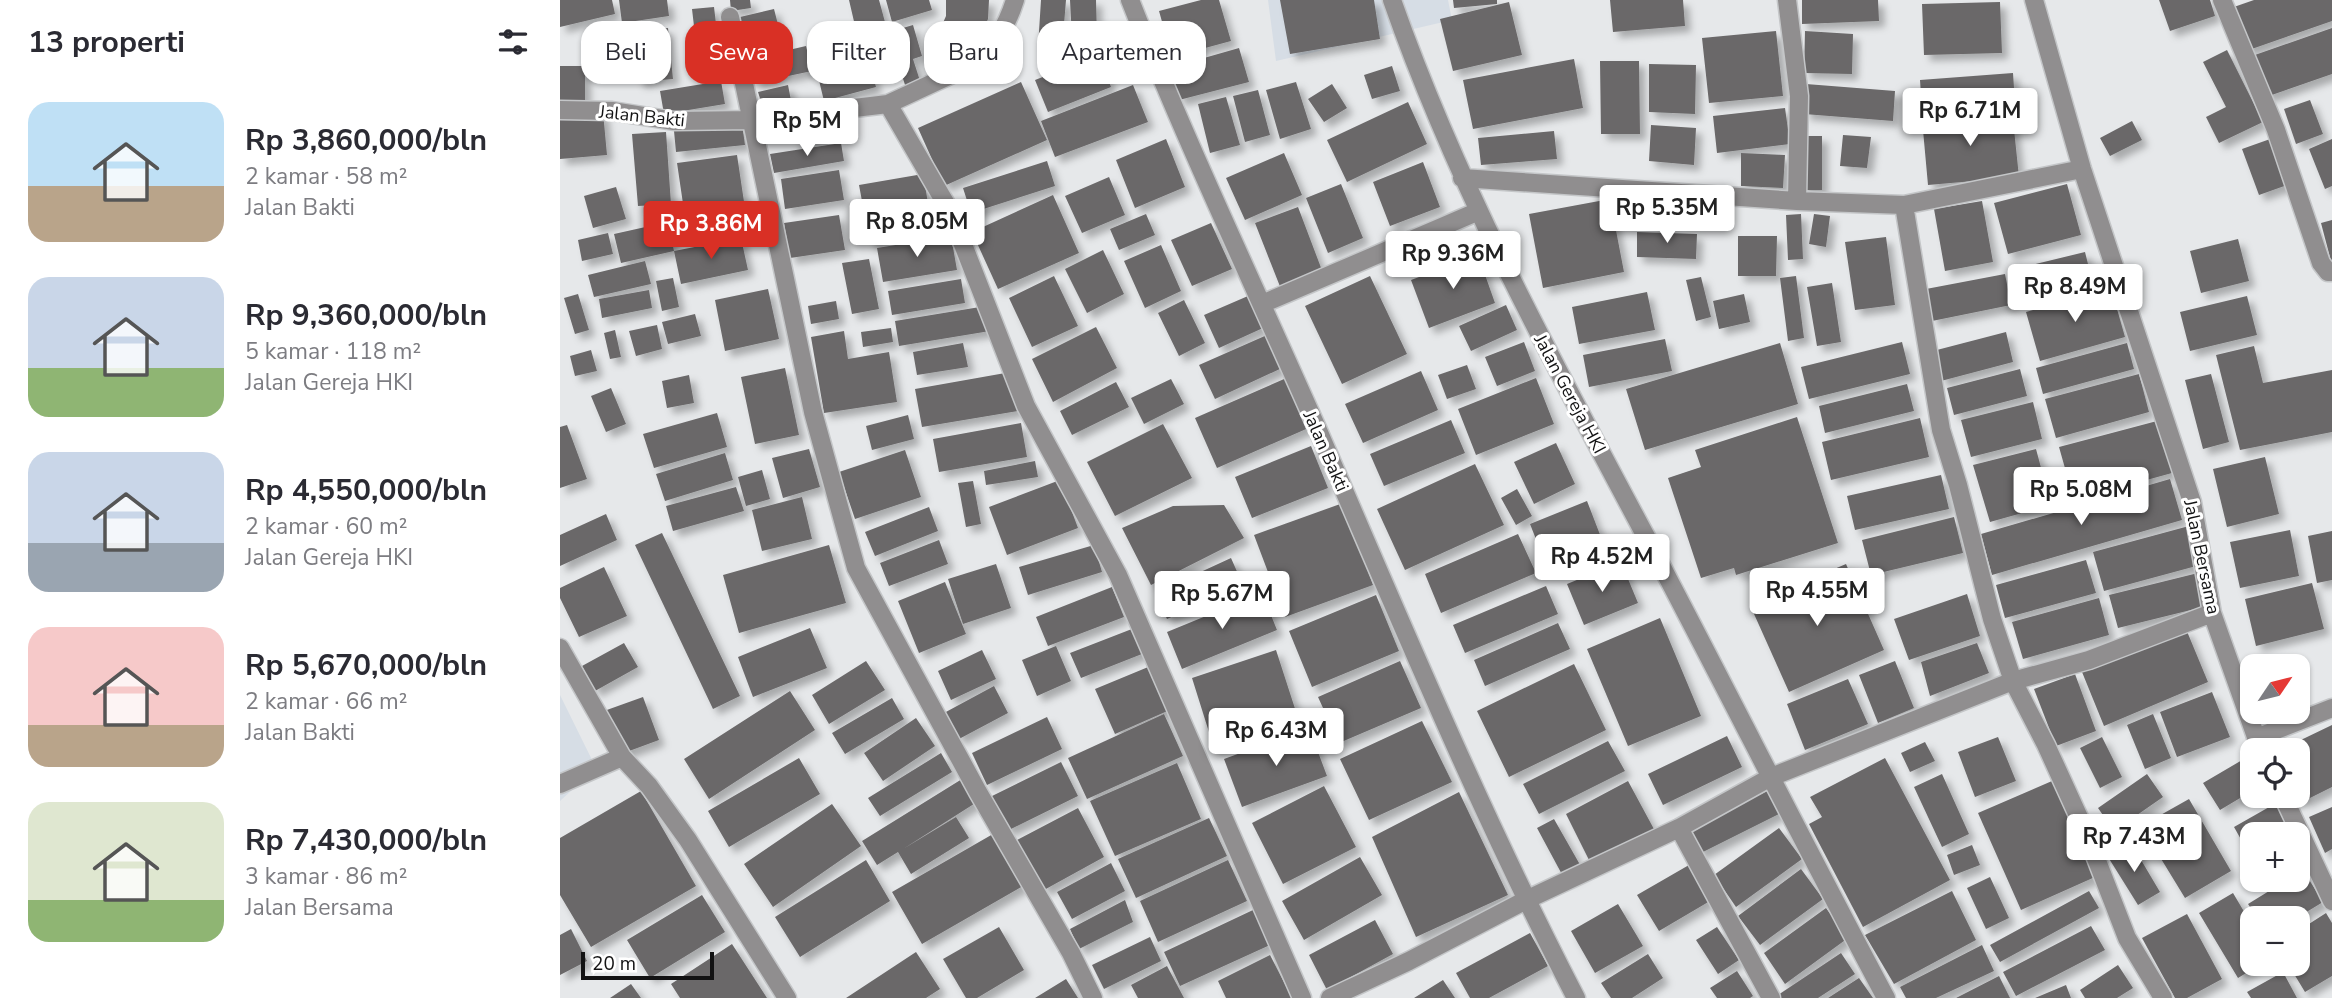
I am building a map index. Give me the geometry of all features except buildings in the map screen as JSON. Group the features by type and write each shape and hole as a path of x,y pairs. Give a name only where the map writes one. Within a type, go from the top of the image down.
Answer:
{"street":[{"name":"Jalan Bakti","path":"560,110 612,111 674,121 752,120 888,104 983,57 990,49 1015,0"},
{"name":"Jalan Bakti","path":"1129,0 1168,98 1262,303 1526,900 1576,998"},
{"name":"Jalan Gereja HKI","path":"1392,0 1415,66 1462,178 1543,342 1886,998"},
{"path":"1787,0 1799,96 1797,201"},
{"name":"Jalan Bersama","path":"2034,0 2082,169 2192,502 2212,613 2257,738"},
{"path":"2222,0 2276,130 2321,263 2328,272 2332,272"},
{"path":"730,17 813,412 856,568 978,792 1071,953 1093,998"},
{"path":"888,104 950,211 1026,406 1118,575 1303,998"},
{"path":"1462,178 1797,201 1904,205 2082,169"},
{"path":"1904,205 1941,430 1992,619 2013,681 2087,835 2127,938 2163,998"},
{"path":"1262,303 1479,211"},
{"path":"1330,998 1409,961 1526,900 1679,828 1771,777 2013,681 2089,660 2212,613"},
{"path":"560,648 622,757 649,786 688,839 787,998"},
{"path":"2273,738 2332,708"},
{"path":"560,784 622,757"},
{"path":"2289,808 2332,901"},
{"path":"1679,828 1771,998"}],"shaded area":[{"path":"1268,0 1448,0 1452,20 1276,61"},
{"path":"560,695 596,768 560,801"}]}
